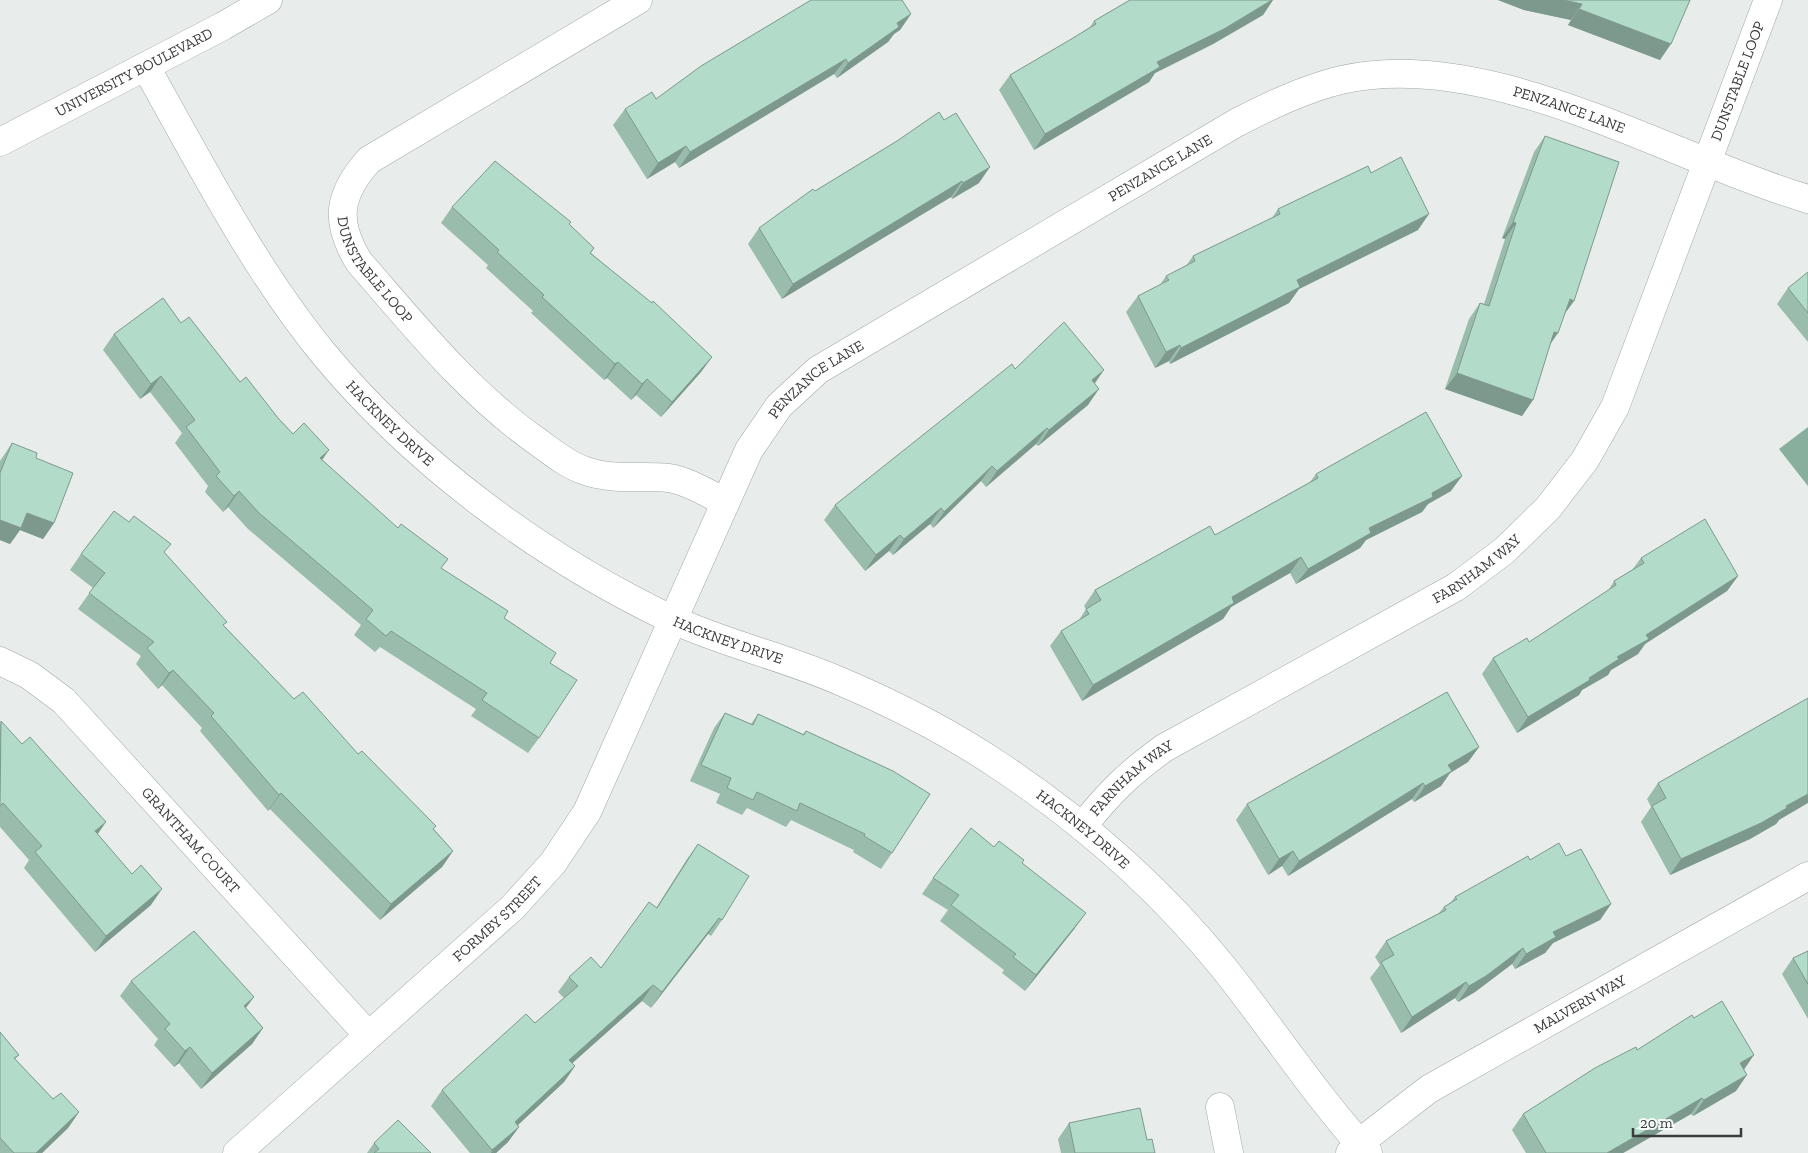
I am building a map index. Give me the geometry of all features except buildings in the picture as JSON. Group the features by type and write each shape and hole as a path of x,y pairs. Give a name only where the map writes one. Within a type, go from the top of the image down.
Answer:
{"street":[{"name":"UNIVERSITY BOULEVARD","path":"0,142 146,67 268,0"},
{"name":"DUNSTABLE LOOP","path":"638,0 369,160 353,178 344,202 343,221 349,246 359,262 464,381 518,428 564,461 584,471 622,478 670,478 725,502"},
{"name":"DUNSTABLE LOOP","path":"1706,163 1768,0"},
{"name":"HACKNEY DRIVE","path":"146,67 203,168 273,285 323,353 380,415 471,496 543,548 619,594 674,620 840,681 921,720 998,765 1082,827 1138,876 1200,940 1223,967 1359,1150"},
{"name":"PENZANCE LANE","path":"674,620 748,450 774,414 818,370 1236,123 1281,100 1340,80 1385,74 1440,76 1493,85 1601,120 1761,185 1808,199"},
{"name":"FARNHAM WAY","path":"1082,827 1112,790 1133,770 1164,748 1456,587 1505,550 1548,508 1585,460 1615,407 1706,163"},
{"name":"FORMBY STREET","path":"236,1153 512,908 553,863 587,812 674,620"},
{"name":"GRANTHAM COURT","path":"0,661 29,675 64,701 368,1035"},
{"name":"MALVERN WAY","path":"1359,1150 1429,1089 1808,876"},
{"path":"1220,1107 1229,1153"}],"shaded area":[{"path":"1808,427 1808,486 1779,449"}]}
